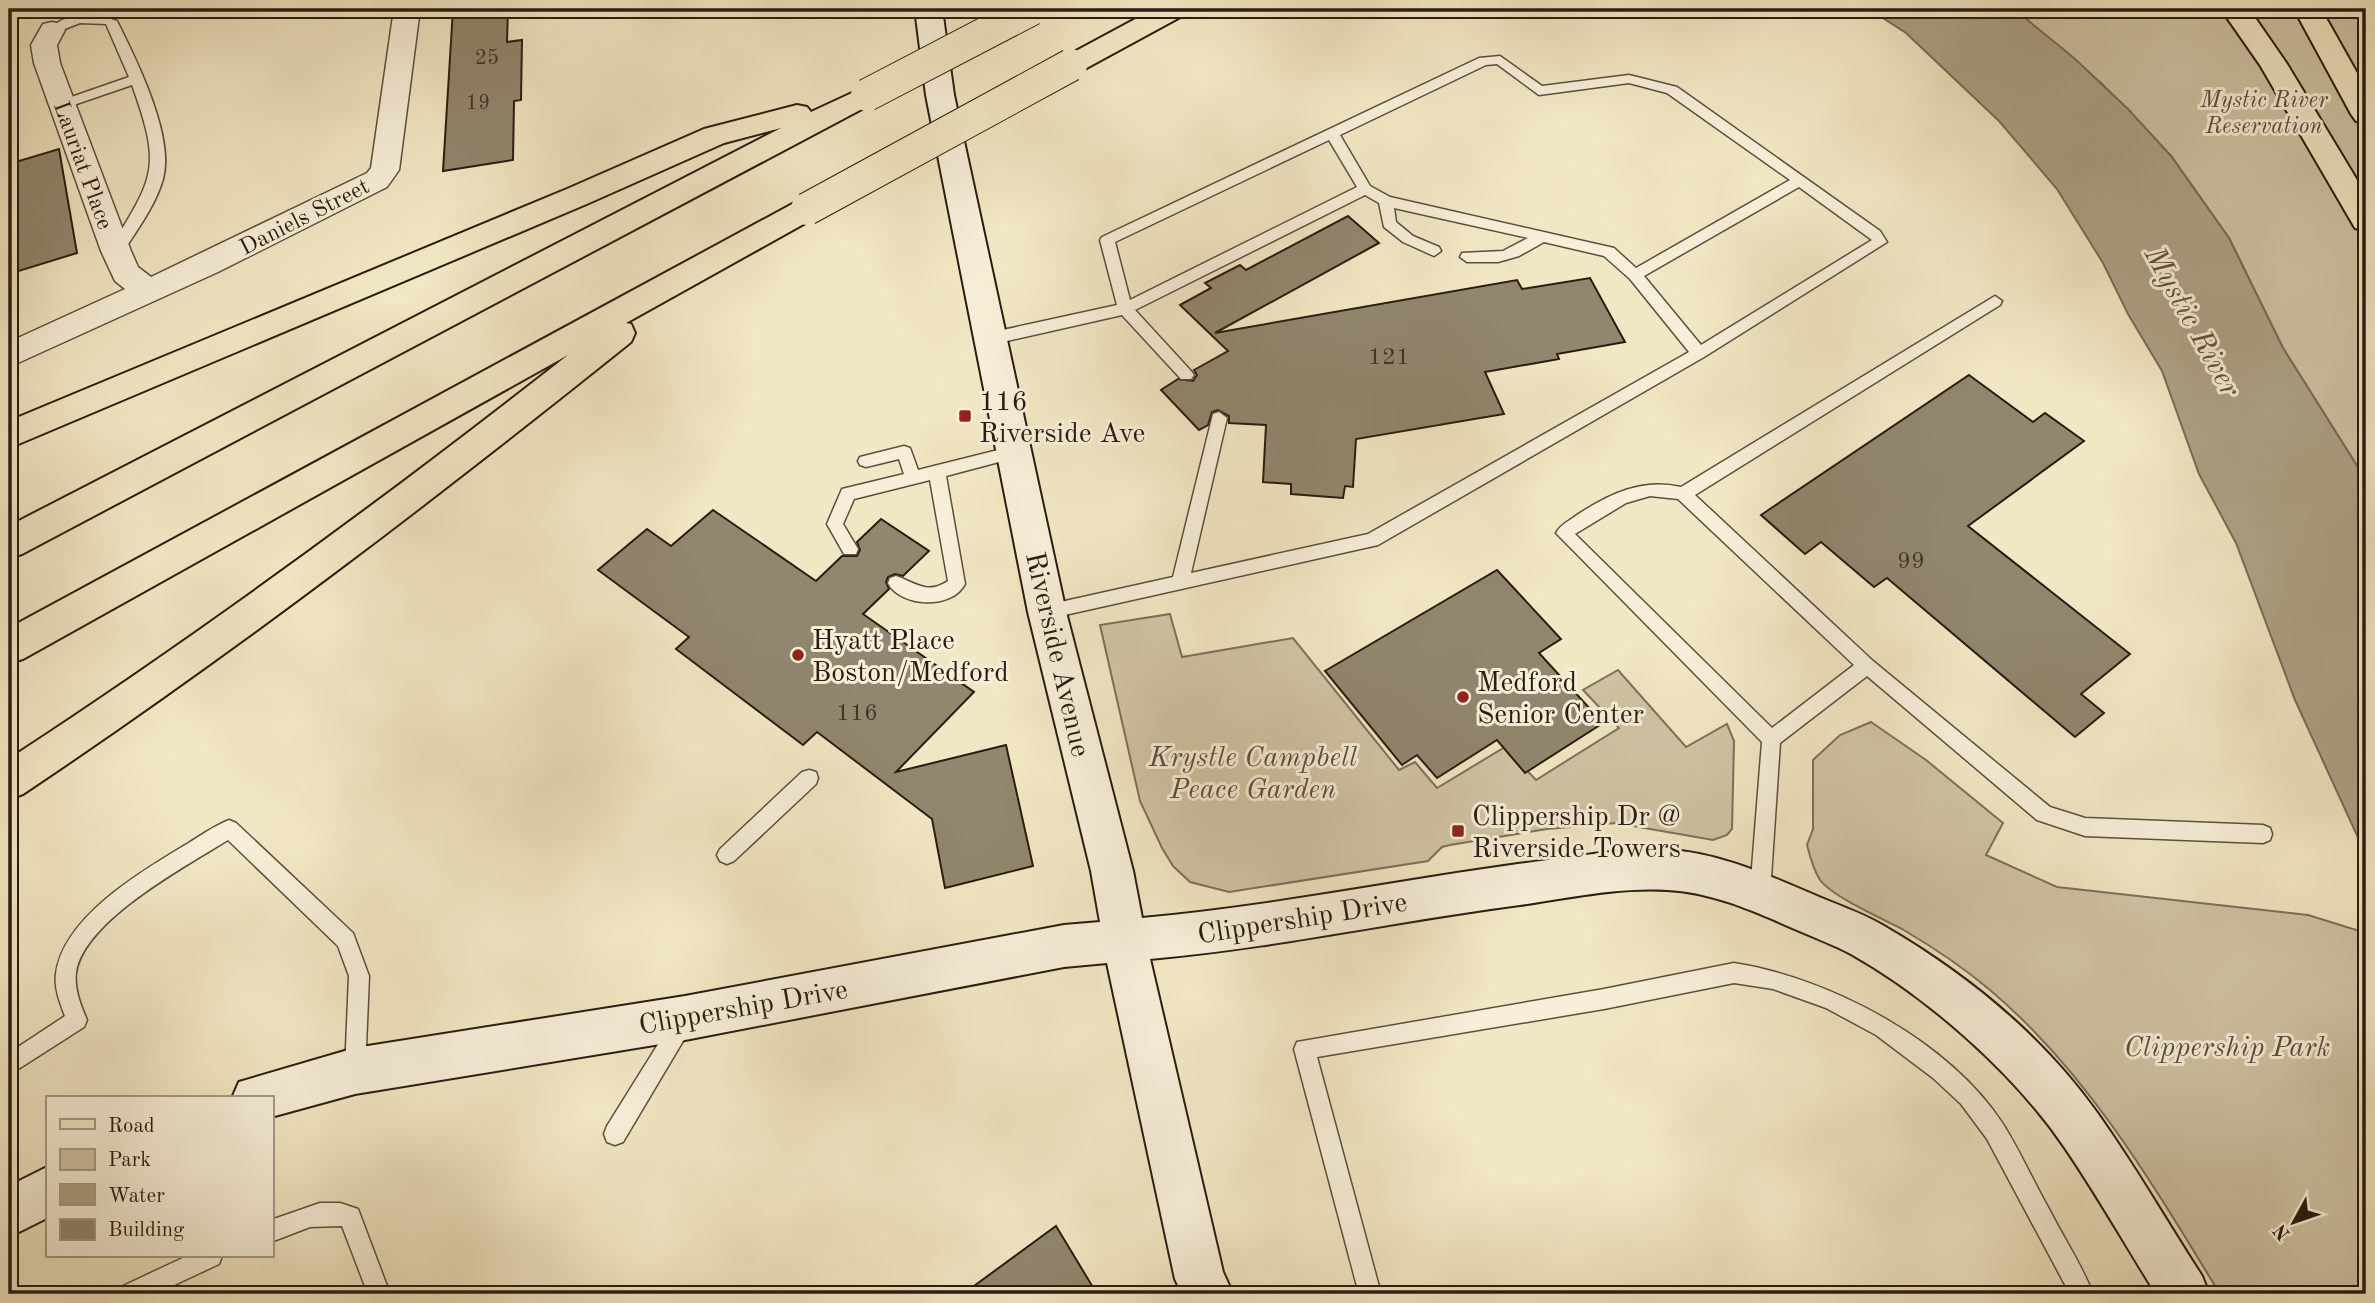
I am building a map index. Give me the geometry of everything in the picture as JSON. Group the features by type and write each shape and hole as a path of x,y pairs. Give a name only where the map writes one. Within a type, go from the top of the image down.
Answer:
{"main road":[{"name":"Riverside Avenue","path":"928,9 940,95 989,339 1048,612 1112,871 1124,939 1203,1289"},
{"path":"9,543 809,118 867,95 1032,9"},
{"path":"9,646 1174,9"},
{"path":"2235,9 2273,64 2366,220"},
{"path":"2295,9 2344,77"},
{"path":"2307,9 2366,114"},
{"path":"9,435 565,202 714,136 809,118"},
{"path":"9,782 295,584 485,440 699,269"},
{"name":"Clippership Drive","path":"263,1096 355,1071 685,1017 1064,946 1208,933 1455,893 1629,870 1669,870 1696,874 1760,892 1866,939 1919,974 1989,1027 2047,1087 2081,1130 2183,1294"},
{"path":"9,1213 46,1192"}],"street":[{"name":"Daniels Street","path":"9,355 377,180 385,170 407,9"},
{"name":"Lauriat Place","path":"52,30 44,45 62,105 126,273 148,291"}],"lane":[{"path":"52,30 68,20 89,16 111,21 137,79 154,138 158,169 141,210 116,251"},
{"path":"1048,612 1371,540 1699,353 1880,242 1875,234 1672,90 1629,79 1539,91 1500,60 1484,61 1107,240 1125,309 1186,374"},
{"path":"62,105 137,79"},
{"path":"1332,133 1365,189 1386,201 1609,252 1635,275 1699,353"},
{"path":"1635,275 1799,181"},
{"path":"989,339 1125,309 1365,189"},
{"path":"1386,201 1388,224 1408,239 1434,251"},
{"path":"1467,257 1495,259 1513,254 1541,237"},
{"path":"1684,494 1995,301"},
{"path":"1180,582 1219,418"},
{"path":"866,461 904,452 913,478"},
{"path":"850,549 835,524 848,494 1014,452"},
{"path":"896,583 922,597 941,597 957,584 937,472"},
{"path":"1771,739 1564,533 1618,498 1639,490 1662,489 1684,494 1867,666 2045,814 2085,827 2263,834"},
{"path":"1760,892 1771,739 1867,666"},
{"path":"727,855 809,778"},
{"path":"9,1065 77,1020 69,1000 66,969 84,934 121,897 229,829 346,940 359,976 355,1071"},
{"path":"1370,1294 1304,1049 1604,999 1734,973 1773,979 1831,1000 1883,1028 1941,1071 1968,1097 1996,1131 2082,1294"},
{"path":"615,1135 685,1017"},
{"path":"273,1230 300,1219 332,1213 350,1217 379,1294"},
{"path":"131,1294 207,1258"}],"green space":[{"name":"Mystic River Reservation","path":"2014,9 2366,9 2366,480 2283,348 2229,238 2171,156 2101,83"},
{"name":"Krystle Campbell Peace Garden","path":"1170,614 1182,657 1293,638 1399,770 1415,762 1437,788 1505,747 1536,780 1619,728 1583,690 1618,670 1686,747 1727,724 1734,741 1732,829 1727,835 1713,840 1616,823 1547,829 1442,847 1428,861 1229,892 1190,882 1173,866 1140,801 1100,625"},
{"name":"Clippership Park","path":"1871,722 1926,760 2003,823 1986,855 2057,887 2308,915 2366,933 2366,1294 2220,1294 2117,1133 2058,1057 2025,1022 1990,990 1947,958 1902,929 1826,887 1814,867 1807,845 1813,829 1813,760 1840,735"}],"water":[{"name":"Mystic River","path":"1869,9 2014,9 2074,58 2128,109 2171,156 2229,238 2283,348 2366,480 2366,865 2361,844 2295,700 2236,543 2199,474 2162,371 2128,314 2103,263 2057,189 1999,121 1906,33"}],"building":[{"path":"453,9 508,9 507,42 522,40 521,100 514,101 513,160 443,171"},
{"path":"59,149 77,253 9,274 9,164"},
{"path":"1348,216 1379,243 1215,333 1517,280 1522,289 1590,278 1625,342 1557,354 1559,359 1485,372 1504,414 1356,439 1353,487 1345,486 1343,498 1291,494 1291,484 1263,482 1266,425 1229,423 1229,416 1218,410 1212,412 1208,425 1199,430 1161,390 1178,379 1193,381 1197,375 1194,370 1228,351 1180,305 1211,288 1205,283 1240,265 1246,270"},
{"path":"1969,375 2033,422 2045,413 2084,441 1968,526 2130,654 2081,694 2104,713 2075,737 1887,578 1874,587 1821,542 1805,554 1761,515"},
{"path":"713,510 816,581 842,556 857,556 860,550 857,542 881,519 929,551 903,576 895,574 888,577 886,582 889,589 863,614 974,692 896,772 1006,745 1033,866 945,888 932,819 817,732 803,745 676,649 689,637 598,570 647,529 671,546"},
{"name":"Medford Senior Center","path":"1497,570 1561,639 1539,653 1603,723 1525,773 1497,740 1437,778 1417,755 1402,765 1325,671"},
{"path":"1056,1226 1097,1294 963,1294"}],"place":[{"name":"116 Riverside Ave","path":"965,416"},
{"name":"Hyatt Place Boston/Medford","path":"798,655"},
{"name":"Medford Senior Center","path":"1463,697"},
{"name":"Clippership Dr @ Riverside Towers","path":"1458,831"}]}
